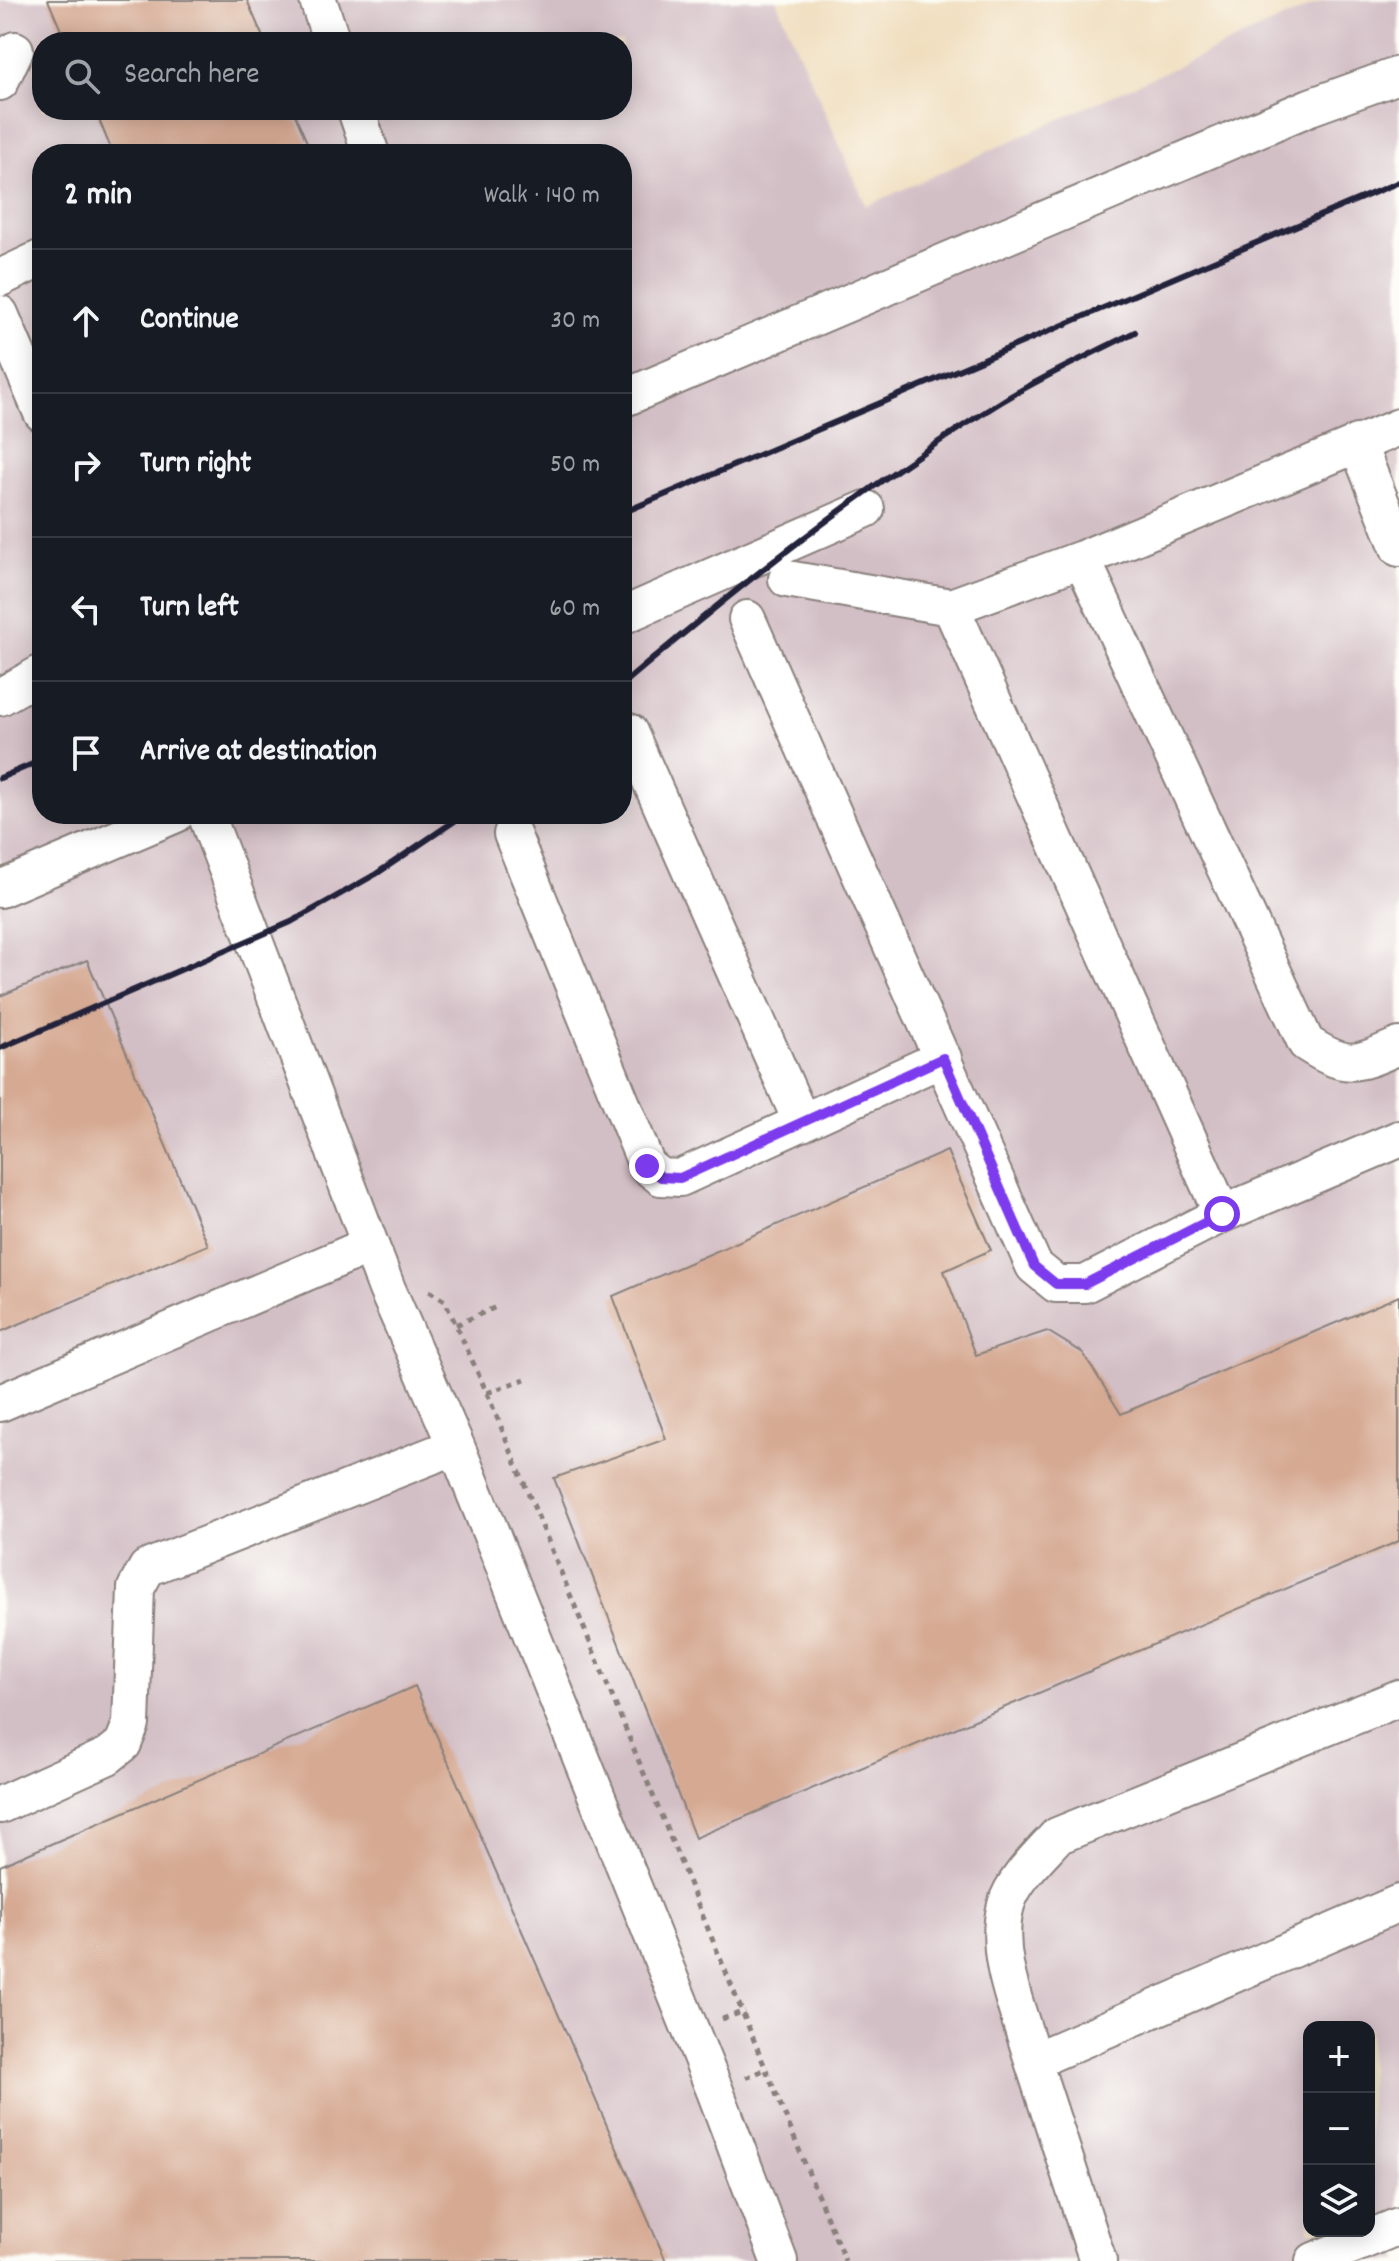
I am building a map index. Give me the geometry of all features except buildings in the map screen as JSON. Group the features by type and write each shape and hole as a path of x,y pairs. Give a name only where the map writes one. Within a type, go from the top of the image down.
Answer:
{"street":[{"path":"318,0 329,32"},
{"path":"0,82 15,50"},
{"path":"632,395 1310,107 1399,75"},
{"path":"359,120 368,144"},
{"path":"0,278 32,263"},
{"path":"0,314 32,389"},
{"path":"787,579 951,607 1082,559 1399,427"},
{"path":"1357,443 1399,548"},
{"path":"632,612 866,509"},
{"path":"1082,559 1306,1043 1335,1062 1366,1060 1399,1046"},
{"path":"951,607 1222,1214"},
{"path":"747,619 1034,1266 1056,1284 1085,1284 1222,1214 1399,1139"},
{"path":"0,697 32,679"},
{"path":"632,739 802,1123"},
{"path":"0,889 153,824"},
{"path":"210,824 370,1245 456,1446 715,2091 779,2261"},
{"path":"512,834 647,1166 661,1177 680,1178 943,1058"},
{"path":"0,1403 370,1245"},
{"path":"0,1805 108,1756 123,1744 131,1724 136,1588 147,1568 456,1446"},
{"path":"1098,2261 1033,2061 1002,1950 1006,1904 1033,1862 1057,1836 1399,1698"},
{"path":"1033,2061 1399,1903"},
{"path":"1314,2261 1399,2226"}],"path":[{"path":"445,1301 487,1393 845,2261"},
{"path":"456,1325 496,1307"},
{"path":"487,1393 525,1379"}],"shaded area":[{"path":"0,0 776,0 866,206 1325,0 1399,0 1399,2261 0,2261"}],"railway":[{"path":"632,509 1399,182"},
{"path":"632,677 759,573 902,467 1017,392 1135,332"},
{"path":"0,778 32,764"},
{"path":"0,1048 291,922 376,874 450,824"}],"route":[{"path":"647,1166 661,1177 680,1178 943,1058 1034,1266 1056,1284 1085,1284 1222,1214"}]}
